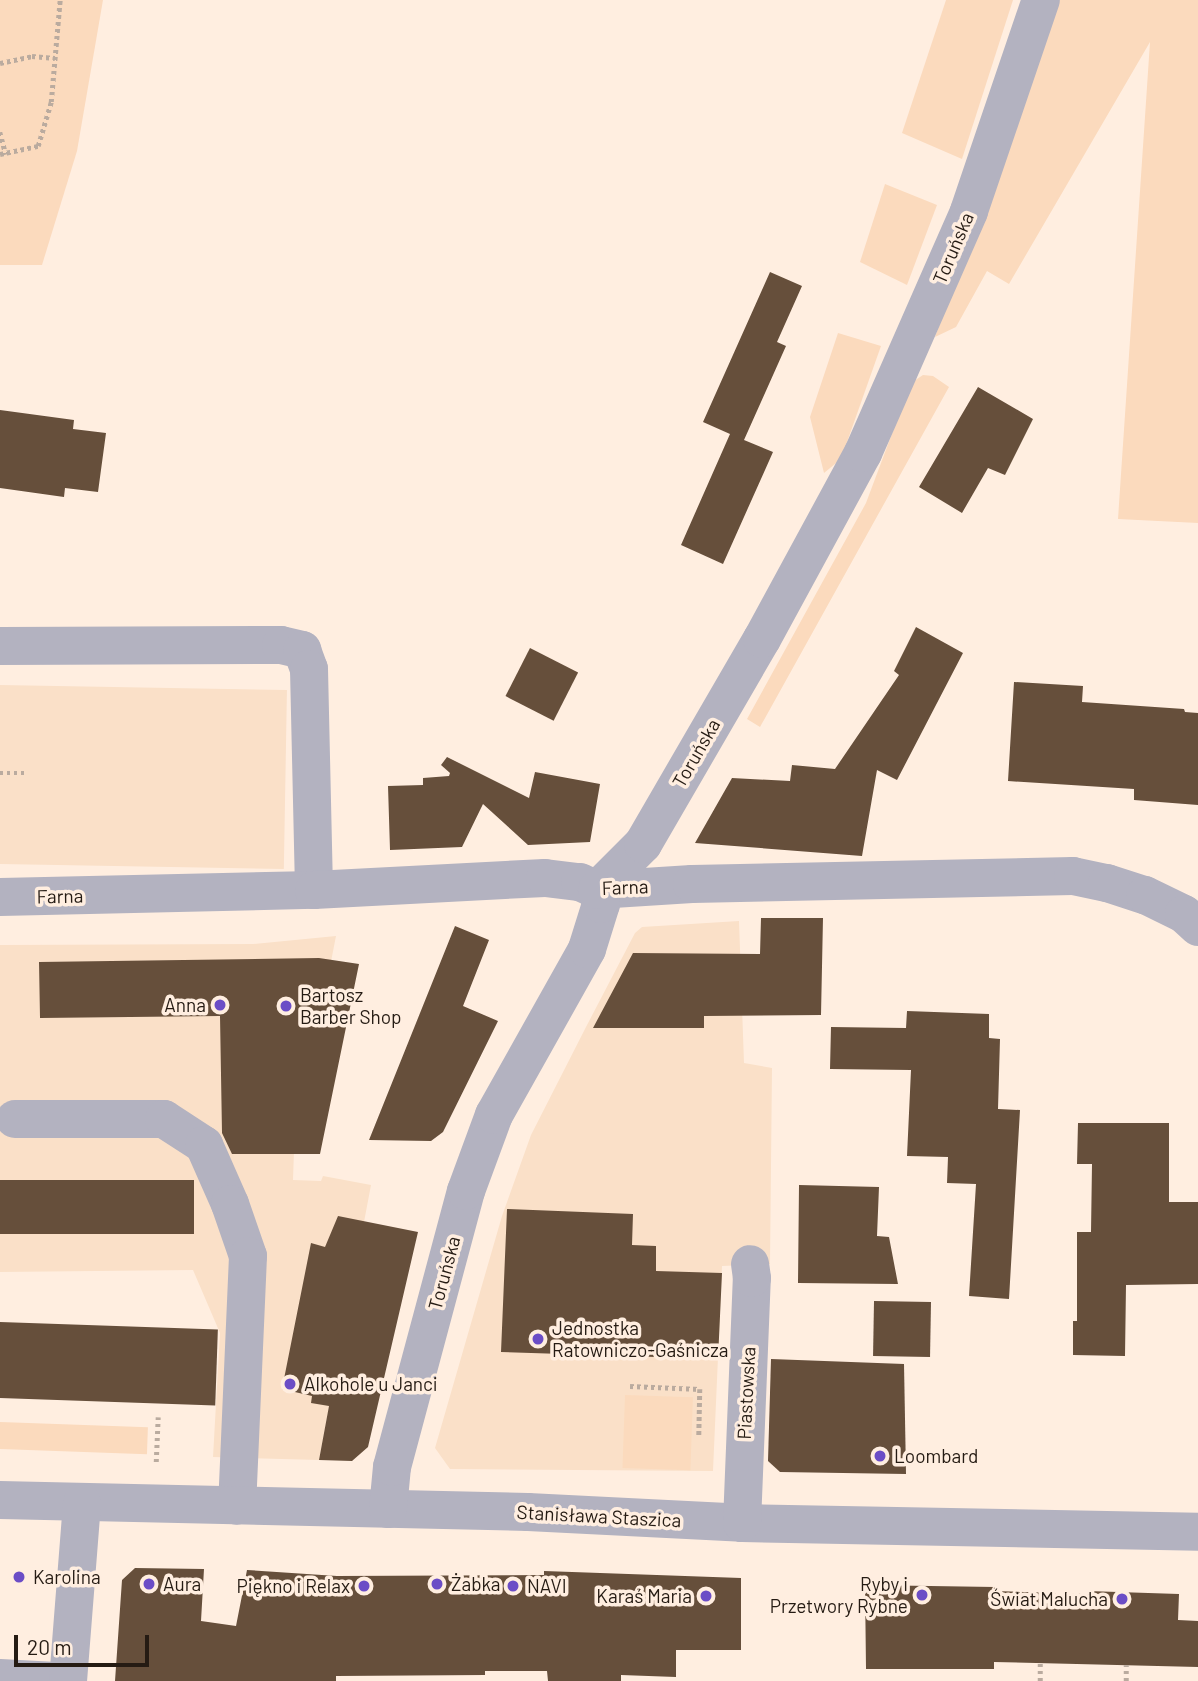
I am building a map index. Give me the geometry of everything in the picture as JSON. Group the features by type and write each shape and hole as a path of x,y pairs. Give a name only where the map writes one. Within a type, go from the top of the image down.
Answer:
{"street":[{"name":"Toruńska","path":"388,1509 392,1467 466,1191 494,1115 587,949 601,904 597,890 643,844 762,639 863,453 969,211 1041,0"},
{"path":"0,646 281,645 302,650 309,669 314,890"},
{"name":"Farna","path":"0,897 314,890 545,878 580,882 597,890 692,884 1073,876 1144,895 1184,914 1198,927"},
{"path":"15,1119 164,1119 204,1145 230,1203 248,1256 237,1506"},
{"name":"Piastowska","path":"742,1523 752,1278 750,1265"},
{"name":"Stanisława Staszica","path":"0,1500 388,1509 742,1523 1198,1532"},
{"path":"68,1681 82,1503"},
{"path":"0,1678 56,1681"}],"path":[{"path":"0,131 3,154 38,146 51,102 60,0"},
{"path":"0,63 32,56 55,58"},
{"path":"0,773 25,773"},
{"path":"630,1386 700,1389 699,1445"},
{"path":"155,1475 158,1417"},
{"path":"1040,1663 1040,1681"},
{"path":"1126,1665 1126,1681"}],"shaded area":[{"path":"0,0 103,0 77,151 42,265 0,265"},
{"path":"946,0 1013,0 962,159 902,133"},
{"path":"1056,0 1198,0 1198,523 1118,519 1150,42 1009,284 987,271 956,327 935,337"},
{"path":"885,184 937,205 907,285 860,262"},
{"path":"838,333 881,346 841,459 824,473 810,417"},
{"path":"923,375 933,376 949,387 760,727 747,719 866,503 911,383"},
{"path":"0,685 287,690 284,869 0,864"},
{"path":"739,921 744,1063 772,1068 770,1264 722,1266 713,1471 450,1469 435,1448 502,1216 531,1135 635,933 642,927"},
{"path":"336,936 294,1151 293,1180 321,1181 323,1176 371,1185 319,1460 213,1457 220,1333 193,1270 0,1272 0,945 253,944"},
{"path":"625,1395 693,1397 690,1470 622,1468"},
{"path":"0,1422 148,1427 147,1454 0,1449"}],"building":[{"path":"770,272 802,286 777,342 786,346 744,440 773,452 723,564 681,545 730,434 703,422"},
{"path":"978,387 1033,419 1005,475 988,468 962,513 919,487"},
{"path":"0,410 74,420 73,429 106,433 98,492 65,488 64,497 0,488"},
{"path":"916,627 963,653 897,780 877,770 862,856 695,843 732,778 790,781 792,765 835,769 899,675 894,671"},
{"path":"530,648 578,673 554,721 505,696"},
{"path":"1014,682 1083,686 1082,702 1184,709 1185,712 1198,713 1198,805 1134,800 1134,789 1008,781"},
{"path":"447,757 529,798 535,772 600,784 590,842 528,845 483,804 462,847 390,850 388,786 423,785 423,778 449,776 450,773 441,765"},
{"path":"761,918 823,918 821,1015 704,1016 704,1028 593,1028 633,953 760,954"},
{"path":"455,926 489,940 463,1006 498,1021 443,1132 431,1141 369,1140"},
{"path":"319,958 359,964 320,1154 232,1154 222,1133 220,1016 40,1018 39,962"},
{"path":"907,1011 989,1014 989,1038 1000,1039 998,1109 1020,1110 1009,1299 969,1296 976,1184 947,1183 948,1157 907,1156 911,1070 830,1069 831,1027 906,1028"},
{"path":"1078,1123 1169,1123 1169,1202 1198,1202 1198,1284 1126,1285 1125,1356 1073,1355 1073,1321 1077,1321 1077,1232 1091,1232 1092,1164 1077,1164"},
{"path":"0,1180 194,1180 194,1234 0,1234"},
{"path":"799,1185 879,1187 877,1236 889,1237 898,1284 798,1283"},
{"path":"507,1209 633,1214 632,1245 656,1246 656,1271 722,1273 718,1359 501,1352"},
{"path":"338,1216 418,1232 368,1447 352,1461 319,1460 329,1406 311,1403 312,1396 282,1389 311,1243 325,1247"},
{"path":"874,1301 931,1302 930,1357 873,1356"},
{"path":"0,1322 218,1330 215,1406 0,1398"},
{"path":"771,1359 904,1364 906,1474 780,1472 768,1461"},
{"path":"135,1568 204,1569 201,1621 236,1626 247,1570 337,1576 544,1575 544,1571 741,1578 741,1650 676,1650 676,1677 621,1675 621,1681 548,1681 547,1671 485,1671 485,1675 336,1676 336,1681 115,1681 122,1580"},
{"path":"865,1585 995,1587 994,1591 1087,1594 1087,1591 1179,1594 1178,1620 1198,1621 1198,1667 994,1662 994,1669 866,1669"}],"place":[{"name":"Anna","path":"220,1005"},
{"name":"Bartosz Barber Shop","path":"286,1006"},
{"name":"Jednostka Ratowniczo-Gaśnicza","path":"538,1339"},
{"name":"Alkohole u Janci","path":"290,1384"},
{"name":"Loombard","path":"880,1456"},
{"name":"Karolina","path":"19,1577"},
{"name":"Aura","path":"149,1584"},
{"name":"Żabka","path":"437,1584"},
{"name":"Piękno i Relax","path":"364,1586"},
{"name":"NAVI","path":"513,1586"},
{"name":"Ryby i Przetwory Rybne","path":"922,1595"},
{"name":"Karaś Maria","path":"706,1596"},
{"name":"Świat Malucha","path":"1122,1599"}]}
